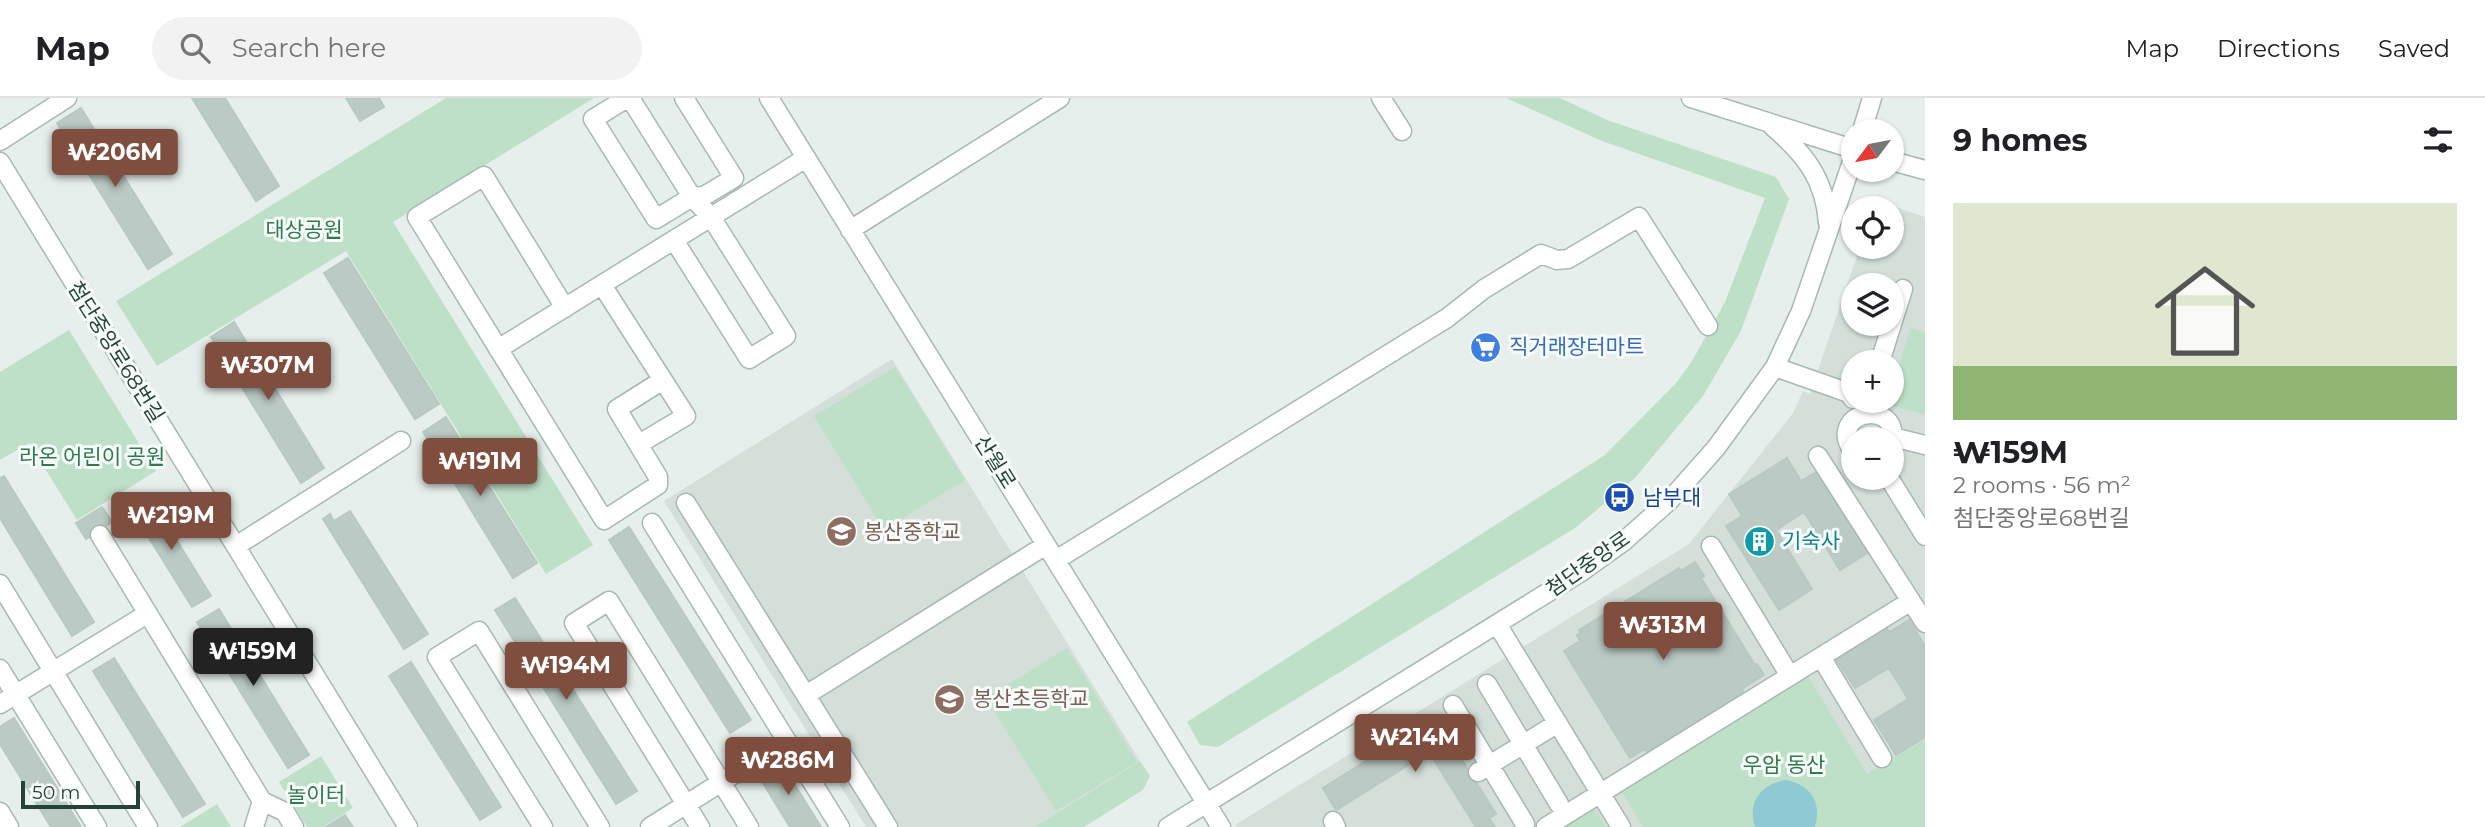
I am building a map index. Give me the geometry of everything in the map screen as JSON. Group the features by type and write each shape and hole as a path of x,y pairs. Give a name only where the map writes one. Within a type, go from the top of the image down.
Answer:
{"street":[{"path":"0,141 67,98"},
{"path":"674,240 749,359 786,336 711,217 692,197 628,98 593,119 656,219 692,197 704,196 734,178 684,98"},
{"name":"산월로","path":"769,98 1220,827"},
{"path":"850,230 1060,98"},
{"path":"1381,98 1402,131"},
{"path":"1691,98 1841,145"},
{"path":"1866,119 1872,98"},
{"path":"1767,122 1787,139 1815,174 1826,205 1828,231"},
{"path":"498,349 806,158"},
{"name":"첨단중앙로68번길","path":"0,162 408,827"},
{"path":"1904,164 1925,170"},
{"path":"565,308 484,176 417,217 604,520 658,485 658,477 617,409 663,380"},
{"name":"첨단중앙로","path":"1168,827 1581,572 1623,542 1669,500 1716,448 1775,367 1801,311 1845,182"},
{"path":"806,695 1447,318 1484,289 1541,254 1557,260 1568,259 1639,217 1708,326"},
{"path":"602,285 686,416 639,444"},
{"path":"1775,367 1841,390"},
{"path":"1870,413 1884,418 1890,427"},
{"path":"236,546 401,441"},
{"path":"1904,441 1925,445"},
{"path":"1818,456 1925,623"},
{"path":"1896,490 1925,536"},
{"path":"686,503 888,827"},
{"path":"652,523 839,827"},
{"path":"100,535 262,801 285,812 294,827"},
{"path":"1711,546 1790,676"},
{"path":"0,584 148,827"},
{"path":"701,827 574,623 609,601 749,827"},
{"path":"1546,827 1911,601"},
{"path":"8,699 147,614"},
{"path":"1497,624 1621,827"},
{"path":"543,827 438,657 479,632 600,827"},
{"path":"1821,657 1882,758"},
{"path":"0,669 8,699 97,827"},
{"path":"1487,684 1559,804"},
{"path":"1453,705 1484,769 1525,824"},
{"path":"1484,769 1558,723"},
{"path":"650,827 787,741"},
{"path":"254,827 262,801"},
{"path":"0,812 9,827"}],"shaded area":[{"path":"1904,210 1925,217 1925,827 1235,825 1689,544 1793,413 1803,391 1810,394 1841,303 1841,336 1904,336 1904,273 1851,273 1856,259 1904,259"},
{"path":"892,359 1140,761 1034,827 866,827 664,501"}],"green space":[{"name":"대상공원","path":"446,98 594,98 393,222 593,545 546,574 346,251 157,366 116,301"},
{"path":"1506,98 1560,98 1607,120 1776,177 1789,199 1741,331 1703,396 1635,478 1575,528 1218,747 1200,745 1187,722 1605,455 1677,382 1725,302 1765,198 1602,141"},
{"path":"1910,328 1925,332 1925,415 1904,409 1904,350"},
{"name":"라온 어린이 공원","path":"69,330 156,471 77,520 29,443 0,460 0,372"},
{"path":"895,367 965,480 884,530 814,416"},
{"path":"1067,648 1137,762 1056,811 986,698"},
{"name":"우암 동산","path":"1808,676 1867,774 1925,739 1925,827 1643,827 1621,791"},
{"name":"놀이터","path":"321,756 353,808 323,827 307,827 279,782"},
{"path":"1140,761 1150,776 1143,790 1084,827 1034,827"},
{"name":"놀이터","path":"217,804 231,827 180,827"},
{"path":"1594,808 1606,827 1563,827"}],"water":[{"path":"1786,780 1802,786 1812,796 1817,810 1815,827 1755,827 1753,810 1758,796 1769,786"}],"building":[{"path":"192,98 225,98 279,186 256,201"},
{"path":"346,98 379,98 384,107 360,121"},
{"path":"81,108 172,254 148,269 57,123"},
{"path":"348,258 439,404 415,419 324,273"},
{"path":"234,322 324,468 301,483 211,337"},
{"path":"446,417 537,563 513,578 423,432"},
{"name":"기숙사","path":"1787,458 1801,481 1818,471 1869,552 1840,570 1804,512 1776,530 1812,589 1779,610 1726,526 1742,516 1729,494"},
{"path":"4,476 94,622 72,636 0,518 0,478"},
{"path":"150,497 211,596 192,607 131,509"},
{"path":"102,507 112,522 86,539 76,523"},
{"path":"350,511 428,634 404,649 323,519 330,514 334,521"},
{"path":"629,527 751,720 730,733 609,540"},
{"path":"1695,562 1704,576 1701,578 1755,665 1757,664 1764,675 1742,689 1746,696 1653,753 1645,749 1630,758 1564,651 1580,641 1577,635 1581,633 1579,630 1679,568 1681,571"},
{"path":"515,598 637,791 616,804 495,610"},
{"path":"219,609 309,755 288,768 197,622"},
{"path":"1909,620 1925,646 1925,737 1896,755 1874,720 1908,699 1889,668 1855,688 1834,656 1885,625 1889,632"},
{"path":"114,658 205,804 183,817 93,671"},
{"path":"411,662 501,807 480,820 389,676"},
{"path":"14,718 81,827 51,827 0,744 0,727"},
{"path":"1431,727 1442,744 1449,739 1496,814 1489,818 1495,827 1476,827 1429,752 1336,810 1323,788 1415,730 1418,735"},
{"path":"780,761 821,827 790,827 758,775"},
{"path":"345,815 353,827 326,827"}],"place":[{"name":"직거래장터마트","path":"1486,347"},
{"name":"남부대","path":"1620,498"},
{"name":"봉산중학교","path":"841,532"},
{"name":"기숙사","path":"1759,541"},
{"name":"봉산초등학교","path":"950,699"}]}
